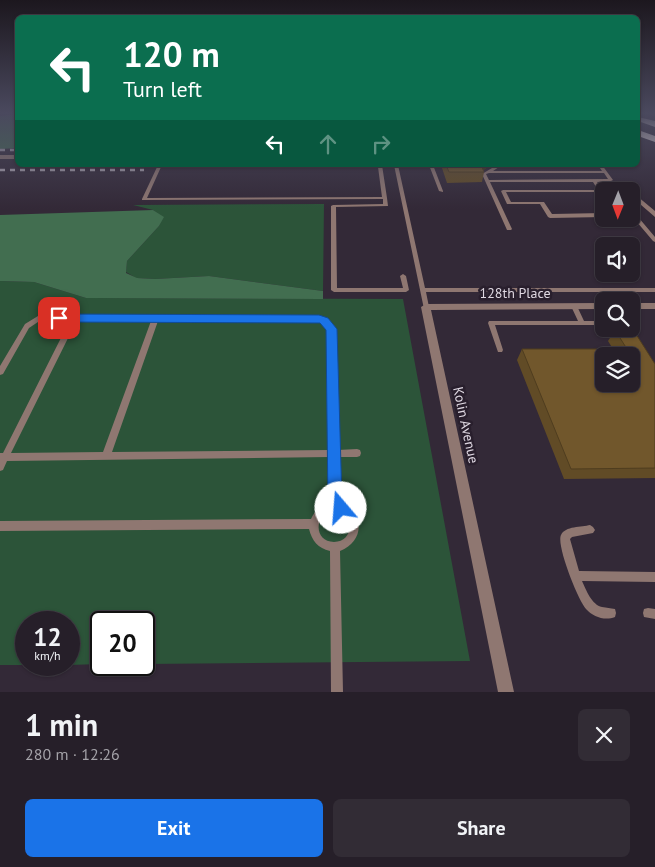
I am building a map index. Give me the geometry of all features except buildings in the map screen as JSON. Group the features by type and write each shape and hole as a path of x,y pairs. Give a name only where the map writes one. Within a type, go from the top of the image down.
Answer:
{"street":[{"path":"0,157 15,157"},
{"path":"640,200 655,215"},
{"name":"128th Place","path":"426,307 595,306"},
{"path":"640,306 655,306"},
{"name":"Kolin Avenue","path":"426,307 506,692"}],"lane":[{"path":"160,167 144,199 385,198"},
{"path":"380,167 386,206 333,206 334,290 406,290 403,276"},
{"name":"Kolin Avenue","path":"396,167 426,307"},
{"path":"432,167 441,191"},
{"path":"497,167 484,174 509,229"},
{"path":"488,181 611,180 602,167"},
{"path":"489,172 606,172"},
{"path":"595,193 503,191 509,203 542,203 550,216 595,215"},
{"path":"640,222 655,240"},
{"path":"423,290 655,290"},
{"path":"574,306 582,323"},
{"path":"0,372 30,323 45,318 324,320 332,329 335,507"},
{"path":"0,467 3,457 74,319"},
{"path":"106,456 155,319"},
{"path":"500,350 491,323 595,323"},
{"path":"3,457 356,453"},
{"path":"335,507 344,510 351,516 354,530 348,541 335,547 329,546 319,539 315,533 314,524 319,513 324,509 335,507"},
{"path":"0,526 314,524"},
{"path":"590,530 570,533 565,537 566,547 581,592 590,606 596,611 611,613"},
{"path":"335,547 337,692"},
{"path":"577,576 655,577"}],"green space":[{"path":"0,144 15,144 15,148 0,149"},
{"path":"324,204 323,291 209,276 155,279 136,278 126,272 127,261 159,226 163,217 153,210 133,205"},
{"path":"153,210 164,217 159,226 127,261 126,273 137,278 155,279 209,276 323,291 323,299 86,298 34,282 0,281 0,215"},
{"path":"0,281 34,282 86,298 403,299 470,661 155,664 155,611 90,611 90,664 80,665 80,611 15,611 15,665 0,665"}],"railway":[{"path":"0,150 15,150"},
{"path":"0,170 144,170"}],"route":[{"path":"59,318 324,320 332,329 335,507 341,508"}]}
